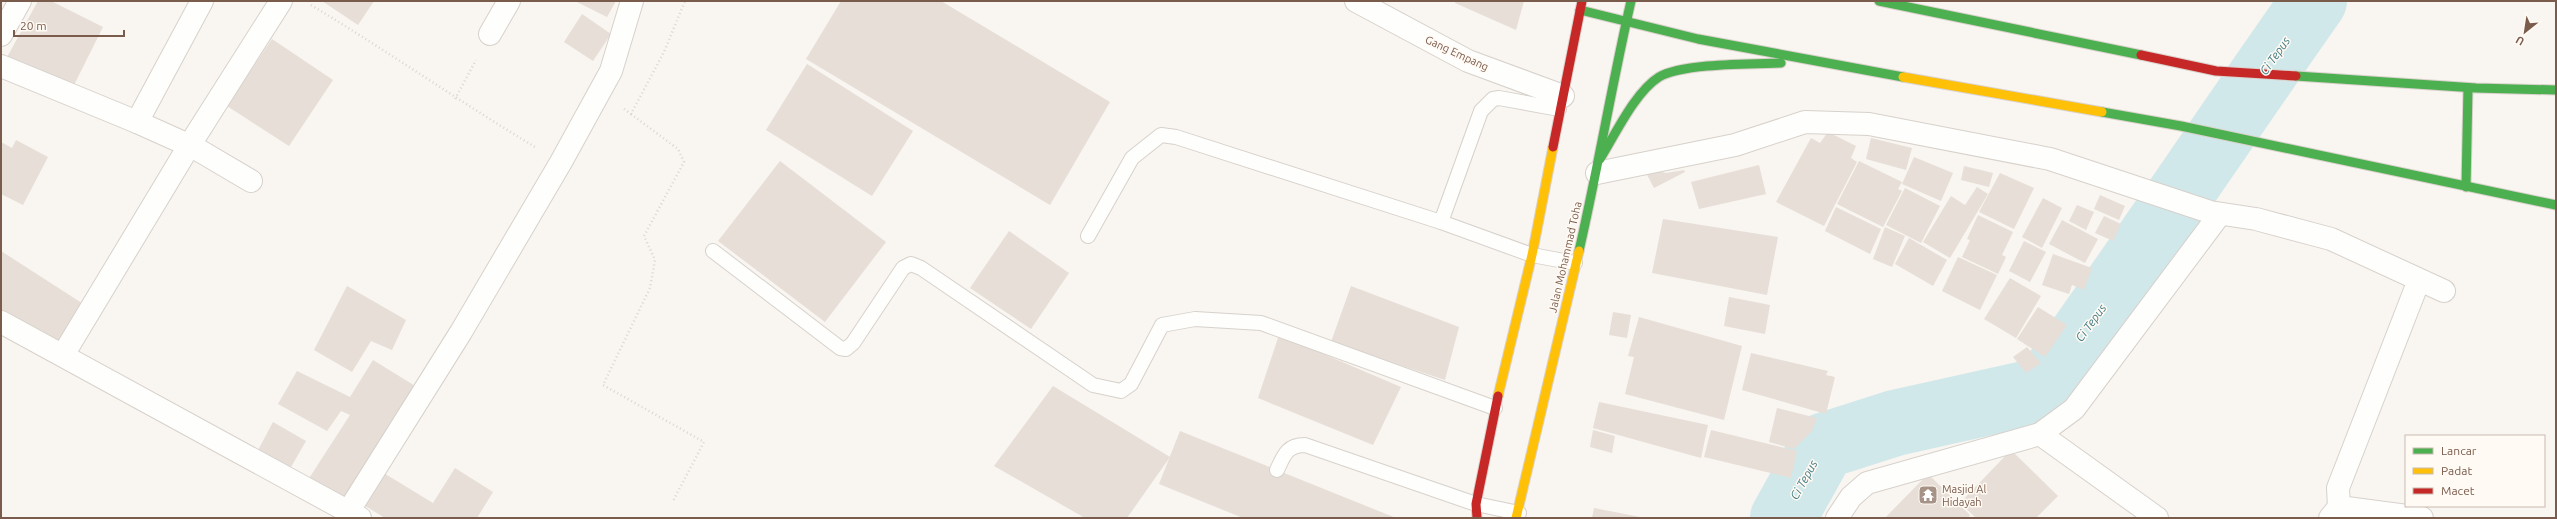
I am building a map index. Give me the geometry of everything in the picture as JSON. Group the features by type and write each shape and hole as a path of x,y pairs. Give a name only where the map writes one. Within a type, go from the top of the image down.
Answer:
{"main road":[{"name":"Jalan Mohammad Toha","path":"1517,516 1598,166 1631,1"},
{"path":"1879,1 2216,71 2468,88 2556,90"},
{"path":"1476,511 1495,408 1532,255 1581,6 1626,21 1698,39 1810,61 2180,126 2258,144 2556,205"},
{"path":"1598,166 1637,100 1660,76 1698,69 1810,61"},
{"path":"2466,187 2468,88"}],"street":[{"path":"1,36 20,1"},
{"path":"137,122 202,1"},
{"path":"63,356 189,146 281,1"},
{"path":"490,34 509,1"},
{"path":"1,322 354,515 561,162 611,71 632,1"},
{"name":"Gang Empang","path":"1356,1 1468,61 1561,102"},
{"path":"1,66 137,122 189,146 251,181"},
{"path":"1598,166 1735,145 1766,133 1805,122 1869,124 2050,159 2215,213 2256,219 2331,239 2444,291"},
{"path":"1837,518 1851,497 1867,483 2040,434 2074,409 2215,213"},
{"path":"2419,280 2338,488 2334,512 2422,518"},
{"path":"2040,434 2157,518"}],"lane":[{"path":"1441,222 1482,110 1487,103 1499,98 1561,102"},
{"path":"1088,236 1132,158 1161,135 1176,136 1441,222 1532,255 1575,263"},
{"path":"713,251 840,348 846,349 853,343 903,268 911,264 921,268 1093,385 1121,391 1131,384 1162,325 1195,319 1261,323 1495,408"},
{"path":"1277,470 1287,450 1295,445 1305,445 1476,511 1517,516"}],"path":[{"path":"304,1 370,41 455,99 561,162"},
{"path":"630,114 664,52 685,1"},
{"path":"455,99 490,34"},
{"path":"598,93 678,148 684,162 644,236 654,260 650,288 603,385 704,442 673,501"}],"building":[{"path":"38,1 51,1 103,27 73,87 6,59"},
{"path":"322,1 374,1 358,25"},
{"path":"575,1 616,1 607,17"},
{"path":"841,1 941,1 1110,102 1050,205 806,59"},
{"path":"1456,1 1524,1 1516,30 1455,3"},
{"path":"582,14 611,34 593,61 564,42"},
{"path":"272,39 333,80 289,146 227,106"},
{"path":"807,64 913,131 872,196 766,130"},
{"path":"1828,132 1856,146 1851,158 1857,162 1824,226 1776,202 1811,138 1820,143"},
{"path":"1871,138 1912,148 1906,170 1866,159"},
{"path":"16,140 48,157 23,205 1,194 1,142 12,148"},
{"path":"1914,157 1953,173 1941,201 1902,184"},
{"path":"780,161 886,242 825,322 718,241"},
{"path":"1859,161 1902,182 1898,189 1902,191 1883,227 1837,204"},
{"path":"1759,165 1766,194 1699,209 1691,182"},
{"path":"1964,166 1993,173 1989,187 1961,180"},
{"path":"1643,167 1666,173 1684,170 1685,172 1654,188"},
{"path":"2000,173 2034,188 2014,229 1979,212"},
{"path":"1977,187 1988,194 1950,258 1923,242 1951,196 1965,205"},
{"path":"1905,188 1940,206 1921,243 1886,225"},
{"path":"2100,195 2125,206 2119,220 2094,209"},
{"path":"2043,198 2062,208 2042,248 2022,237"},
{"path":"2077,205 2094,212 2086,230 2069,221"},
{"path":"1836,207 1881,229 1870,254 1825,231"},
{"path":"1978,215 2013,232 2002,255 2006,257 1998,274 1962,257 1970,240 1967,239"},
{"path":"2104,216 2121,224 2113,241 2095,233"},
{"path":"1663,219 1778,237 1767,295 1652,273"},
{"path":"2062,220 2098,239 2085,263 2049,244"},
{"path":"1885,227 1905,236 1892,267 1873,259"},
{"path":"1009,231 1069,273 1031,329 970,288"},
{"path":"1909,238 1947,260 1933,286 1895,264"},
{"path":"2024,241 2046,252 2030,282 2009,271"},
{"path":"1,251 88,307 65,348 1,311"},
{"path":"2053,254 2092,268 2084,290 2072,285 2069,294 2042,285"},
{"path":"1958,257 1997,275 1980,310 1942,291"},
{"path":"2010,278 2041,296 2016,338 1984,319"},
{"path":"347,286 406,320 392,350 371,341 352,372 314,350"},
{"path":"1351,286 1459,327 1445,380 1331,342"},
{"path":"1729,297 1770,305 1765,334 1724,326"},
{"path":"2038,307 2067,325 2045,357 2017,339"},
{"path":"1613,312 1631,315 1627,338 1609,335"},
{"path":"1639,317 1742,346 1724,420 1625,394 1634,357 1628,356"},
{"path":"1279,335 1401,387 1373,445 1258,398"},
{"path":"2027,347 2041,363 2026,373 2013,357"},
{"path":"1751,353 1828,371 1826,375 1835,377 1826,414 1742,390"},
{"path":"373,360 420,389 345,508 306,483 350,415 341,411 327,431 278,404 297,371 350,397"},
{"path":"1053,386 1170,457 1127,518 1085,518 994,466"},
{"path":"1599,402 1708,425 1701,458 1593,428"},
{"path":"1777,408 1817,418 1812,431 1794,449 1769,442"},
{"path":"273,422 306,441 287,474 256,454"},
{"path":"1593,430 1615,436 1612,453 1590,447"},
{"path":"1711,430 1797,451 1791,478 1704,457"},
{"path":"1180,431 1396,518 1243,518 1159,484"},
{"path":"2011,450 2058,496 2036,518 1976,518 1960,503"},
{"path":"455,468 493,492 477,518 385,518 362,504 382,472 433,503"},
{"name":"Masjid Al Hidayah","path":"1928,474 1970,515 1968,518 1885,518"},
{"path":"1594,508 1640,517 1640,518 1592,518"}],"waterway":[{"name":"Ci Tepus","path":"1783,518 1823,446 1895,423 2043,390 2314,1"}],"traffic: fast":[{"path":"1579,251 1631,1"},
{"path":"1879,1 2141,55"},
{"path":"1580,10 1698,39 1903,77"},
{"path":"1600,159 1634,103 1650,84 1659,77 1670,72 1700,67 1736,64 1781,63"},
{"path":"2296,76 2476,88 2556,90"},
{"path":"2466,187 2468,88"},
{"path":"2102,112 2181,126 2556,205"}],"traffic: slow":[{"path":"1903,77 2102,112"},
{"path":"1498,396 1532,255 1553,147"},
{"path":"1516,518 1579,251"}],"traffic: jam":[{"path":"1553,147 1582,1"},
{"path":"2141,55 2216,71 2296,76"},
{"path":"1477,518 1476,504 1498,396"}],"place":[{"name":"Masjid Al Hidayah","path":"1928,495"}]}
